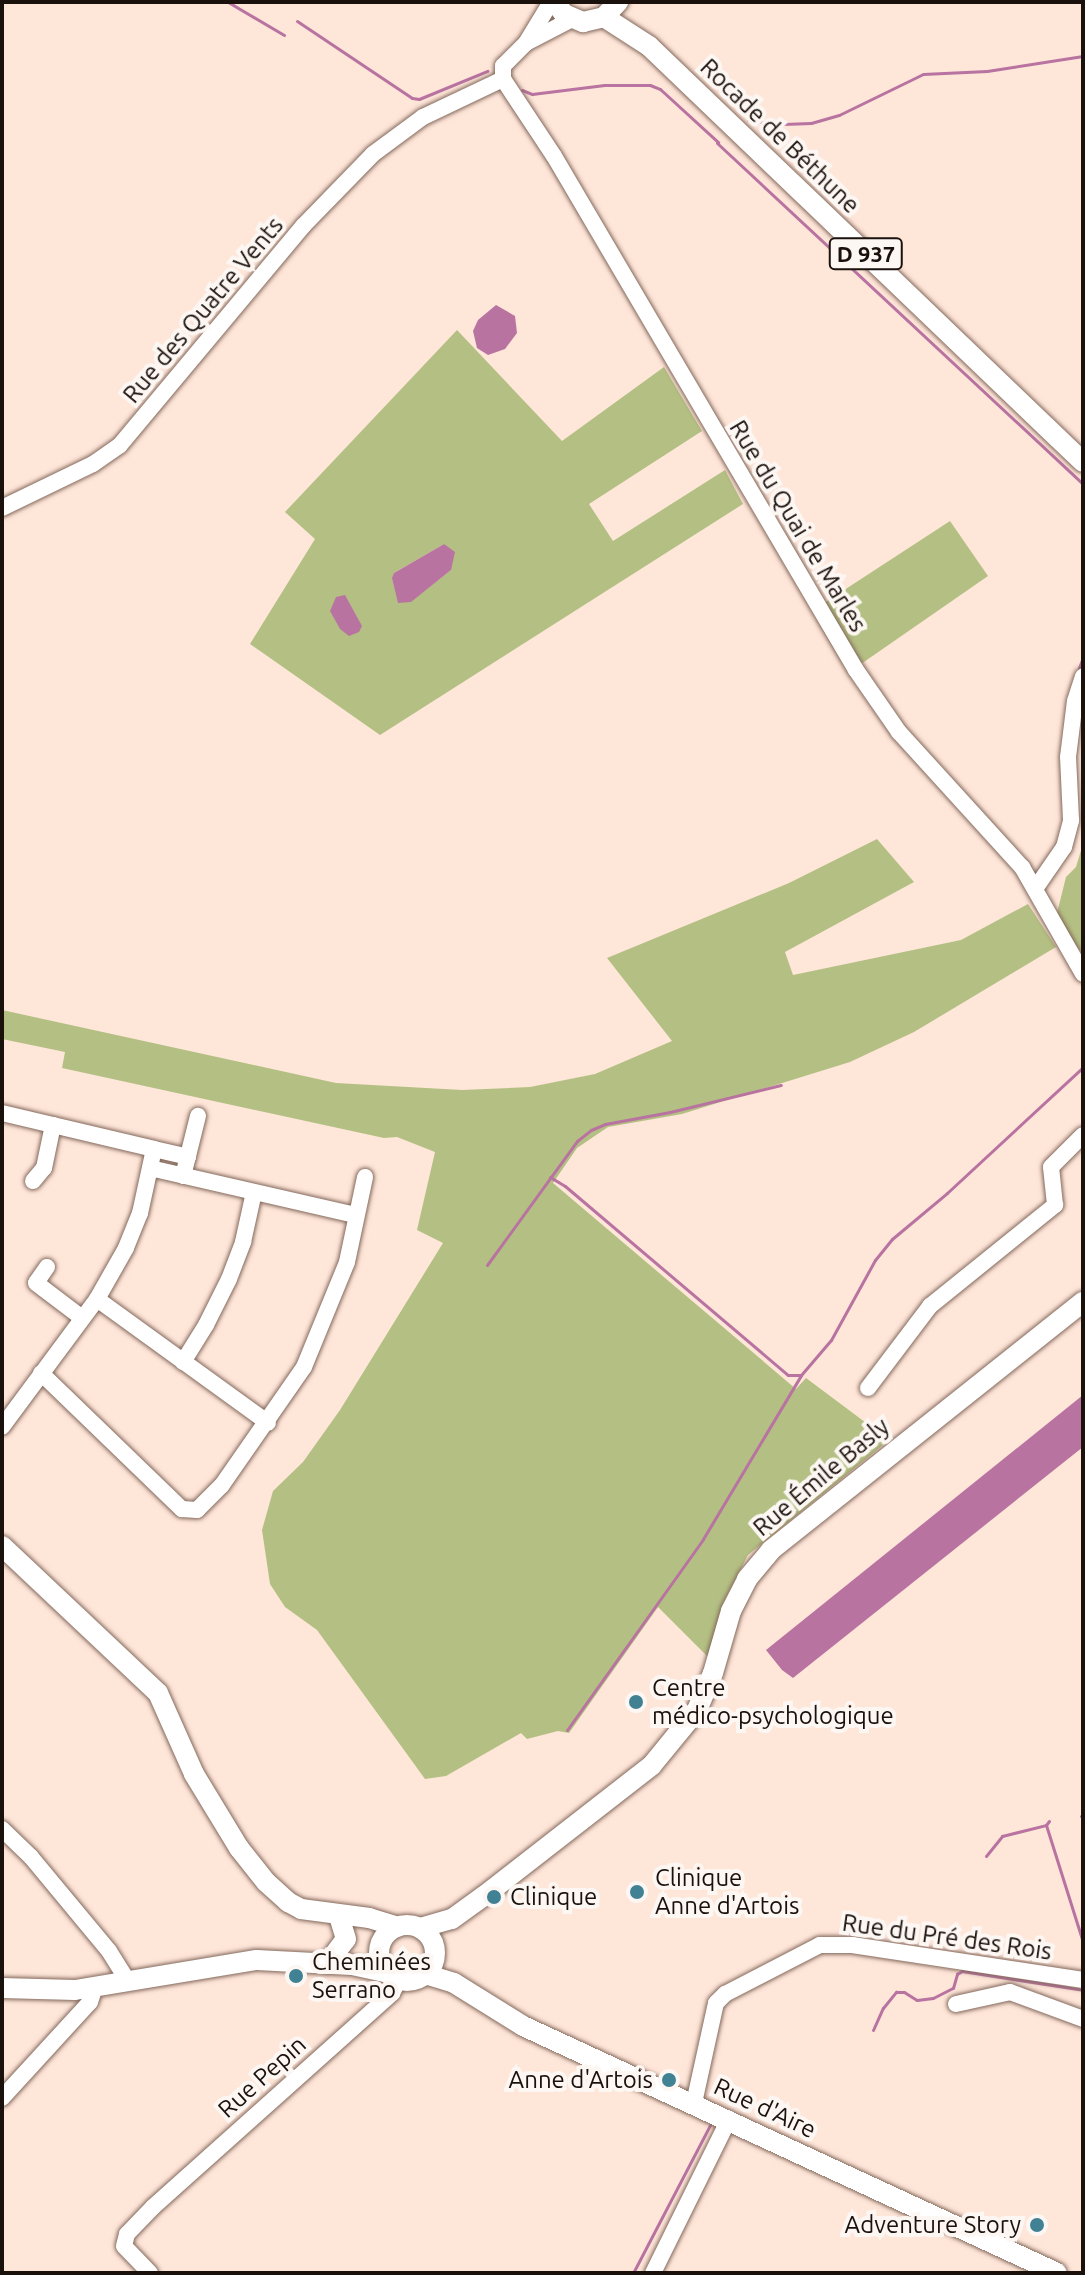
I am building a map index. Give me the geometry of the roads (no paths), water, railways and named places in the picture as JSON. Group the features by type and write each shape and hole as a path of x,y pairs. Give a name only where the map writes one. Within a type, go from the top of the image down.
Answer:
{"main road":[{"path":"553,2 572,19 583,22 611,9"},
{"name":"Rocade de Béthune","path":"624,2 649,46"},
{"name":"Rocade de Béthune","path":"611,9 1083,462"},
{"name":"Rue Émile Basly","path":"1033,1339 1083,1290"},
{"name":"Rue Émile Basly","path":"430,1942 452,1919 652,1765 677,1738 705,1693 739,1594 771,1550 1083,1302"},
{"path":"2,1546 158,1693 200,1785 239,1848 266,1882 301,1909 398,1927 430,1942 425,1974 410,1980 352,1965 257,1960 85,1989 2,1988"},
{"path":"346,1916 381,1948 394,1976"},
{"path":"327,1964 346,1939 346,1916"},
{"path":"352,1965 381,1948 398,1927"},
{"name":"Rue d'Aire","path":"430,1942 454,1983"},
{"name":"Rue d'Aire","path":"425,1974 454,1983 523,2026 696,2096 729,2119 1057,2273"}],"street":[{"path":"503,79 503,66 526,43 553,2"},
{"path":"526,43 572,19"},
{"name":"Rue des Quatre Vents","path":"2,508 93,464 120,445 334,192 373,154 423,117 503,79"},
{"name":"Rue du Quai de Marles","path":"503,79 554,156 856,670 899,732 1012,854 1083,974"},
{"path":"1035,889 1064,847 1077,799 1068,757 1083,676"},
{"path":"2,1113 188,1157"},
{"path":"183,1176 198,1116"},
{"path":"33,1181 44,1168 53,1125"},
{"path":"868,1388 930,1306 1055,1205 1051,1167 1083,1135"},
{"path":"2,1427 97,1299 126,1248 140,1213 154,1149"},
{"path":"150,1168 355,1215"},
{"path":"41,1373 182,1509 197,1510 240,1461 304,1367 347,1262 365,1177"},
{"path":"183,1362 229,1279 243,1242 254,1192"},
{"path":"47,1267 36,1283 81,1317"},
{"path":"97,1299 268,1423"},
{"path":"2,1829 31,1857 109,1951 128,1982"},
{"name":"Rue du Pré des Rois","path":"696,2096 709,2022 716,2003 725,1994 820,1945 852,1945 1083,1980"},
{"name":"Rue Pepin","path":"150,2273 124,2246 127,2234 153,2207 392,1993 394,1976"},
{"path":"2,2098 75,2017 85,1989"},
{"path":"956,2004 1010,1992 1083,2019"},
{"path":"653,2273 729,2119"}],"waterway":[{"path":"228,2 284,35"},
{"path":"297,21 412,98 419,99 487,71"},
{"path":"748,120 811,123 839,115 923,74 987,71 1083,56"},
{"path":"522,90 532,94 604,85 650,85 660,89 718,142"},
{"path":"717,143 1083,484"},
{"path":"1079,668 1083,657"},
{"path":"567,1730 703,1539 801,1375 831,1340 875,1260 892,1239 947,1193 1083,1067"},
{"path":"487,1265 577,1141 591,1130 605,1124 781,1085"},
{"path":"550,1177 565,1186 788,1375 801,1375"},
{"path":"1049,1821 1046,1825 1083,1942"},
{"path":"986,1856 1002,1836 1046,1825"},
{"path":"873,2030 883,2008 896,1992 904,1992 917,2000 933,1998 953,1988 957,1974 962,1971 1083,1990"},
{"path":"633,2273 710,2125"}],"place":[{"name":"Centre médico-psychologique","path":"636,1702"},
{"name":"Clinique Anne d'Artois","path":"637,1892"},
{"name":"Clinique","path":"494,1897"},
{"name":"Cheminées Serrano","path":"296,1976"},
{"name":"Anne d'Artois","path":"669,2080"},
{"name":"Adventure Story","path":"1037,2225"}]}
